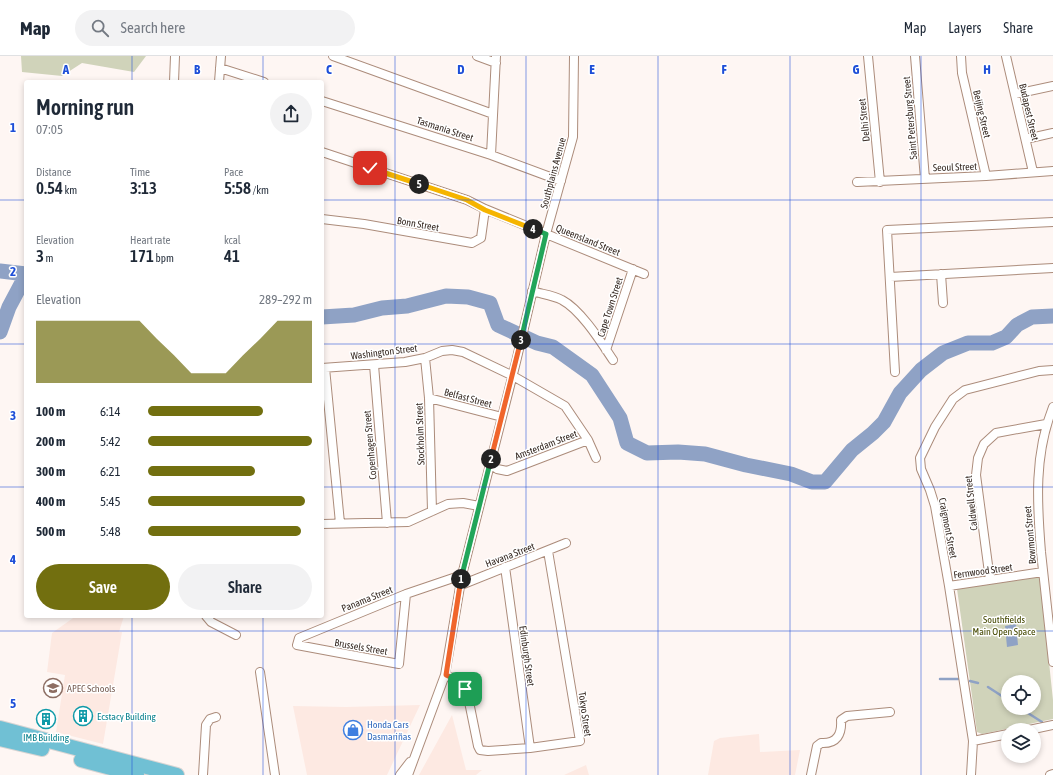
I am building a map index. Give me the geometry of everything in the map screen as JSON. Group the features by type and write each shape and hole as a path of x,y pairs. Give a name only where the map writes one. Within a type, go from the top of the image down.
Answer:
{"highway":[{"path":"0,728 177,775"},
{"path":"0,739 59,753 137,775"}],"street":[{"path":"174,80 175,56"},
{"path":"219,80 222,56"},
{"path":"333,56 493,114"},
{"path":"477,56 496,59 490,155"},
{"name":"Southplains Avenue","path":"408,775 446,675 462,575 513,376 546,234 573,137 574,56"},
{"name":"Delhi Street","path":"868,56 880,182"},
{"name":"Saint Petersburg Street","path":"915,56 925,178"},
{"name":"Beijing Street","path":"961,56 962,73 986,176"},
{"name":"Budapest Street","path":"1006,56 1033,172"},
{"path":"220,68 258,80"},
{"path":"1015,94 1053,86"},
{"name":"Tasmania Street","path":"324,102 490,155 560,181"},
{"path":"1026,139 1053,133"},
{"name":"Queensland Street","path":"324,153 467,200 485,210 644,274"},
{"name":"Seoul Street","path":"858,182 880,182 1053,171"},
{"name":"Bonn Street","path":"324,219 364,224 472,244 481,238 485,210"},
{"path":"895,372 888,230 1053,222"},
{"path":"890,277 1053,268"},
{"name":"Cape Town Street","path":"606,350 633,270"},
{"path":"942,274 943,303"},
{"path":"532,291 560,299 570,306 579,315 614,360"},
{"name":"Washington Street","path":"324,368 405,362 425,358 442,351 452,350 463,352 513,376 565,406 588,440 596,458"},
{"name":"Stockholm Street","path":"425,358 429,398 432,511"},
{"name":"Copenhagen Street","path":"374,365 387,523"},
{"path":"324,368 340,523"},
{"name":"Craigmont Street","path":"970,775 973,741 949,586 935,506 921,469 920,458 935,427 953,399 965,390 1039,371 1053,370"},
{"name":"Belfast Street","path":"429,398 502,417"},
{"name":"Bowmont Street","path":"1053,407 1046,424 1042,446 1038,476 1037,505 1053,662"},
{"name":"Caldwell Street","path":"990,580 976,475 978,458 984,444 996,433 1046,424"},
{"name":"Amsterdam Street","path":"490,464 497,469 507,471 588,440"},
{"path":"324,524 408,522 448,504 456,503 479,506"},
{"name":"Havana Street","path":"461,585 566,543"},
{"name":"Tokyo Street","path":"446,675 463,684 467,692 480,750 488,751 530,748 580,741 548,550"},
{"name":"Edinburgh Street","path":"505,568 530,748"},
{"name":"Fernwood Street","path":"949,586 1043,572"},
{"path":"406,594 462,575"},
{"name":"Brussels Street","path":"298,645 399,664 406,594"},
{"name":"Panama Street","path":"298,645 299,638 406,594"},
{"path":"208,618 211,622 236,635"},
{"path":"260,672 275,775"},
{"path":"812,775 817,746 821,743 829,744 838,738 842,729 841,720 847,716 890,712"},
{"path":"203,775 206,725 210,719 216,717"},
{"path":"1041,728 1053,725"},
{"path":"973,741 1001,735"},
{"name":"Southplains Avenue","path":"400,775 414,756"}],"shaded area":[{"path":"73,618 123,618 119,632 122,632 103,744 56,732 65,675 47,672 52,633"},
{"name":"Honda Cars Dasmariñas","path":"420,705 387,775 307,775 293,706 346,707"},
{"path":"452,715 466,770 482,770 476,775 419,775"},
{"path":"759,734 760,752 800,750 795,775 708,775 714,741 720,738"},
{"path":"586,765 589,775 564,775"}],"green space":[{"path":"21,56 146,56 134,72 82,63 62,76 22,72"},
{"name":"Southfields Main Open Space","path":"1040,577 1053,700 1053,719 1034,723 1001,723 1001,730 982,734 977,732 957,589"}],"water":[{"path":"1016,624 1018,645 1007,647 1005,626"}],"waterway":[{"path":"0,271 24,274"},
{"path":"0,332 9,307 24,279"},
{"path":"324,317 354,315 382,308 407,306 446,296 468,297 490,303 498,325 537,343 553,347 592,375 620,418 627,443 647,453 678,452 705,454 746,465 791,474 812,482 825,482 852,450 884,422 900,393 921,370 943,353 968,343 992,343 1006,337 1017,325 1032,317 1053,316"},
{"path":"940,679 958,679"},
{"path":"970,681 978,683"},
{"path":"988,687 1001,695"},
{"path":"1031,715 1042,722"}],"place":[{"name":"APEC Schools","path":"53,688"},
{"name":"Ecstacy Building","path":"83,716"},
{"name":"IMB Building","path":"46,719"},
{"name":"Honda Cars Dasmariñas","path":"353,730"}],"route":[{"path":"370,168 467,200 485,210 546,234 516,362 462,575 446,675 462,682 465,689"}]}
